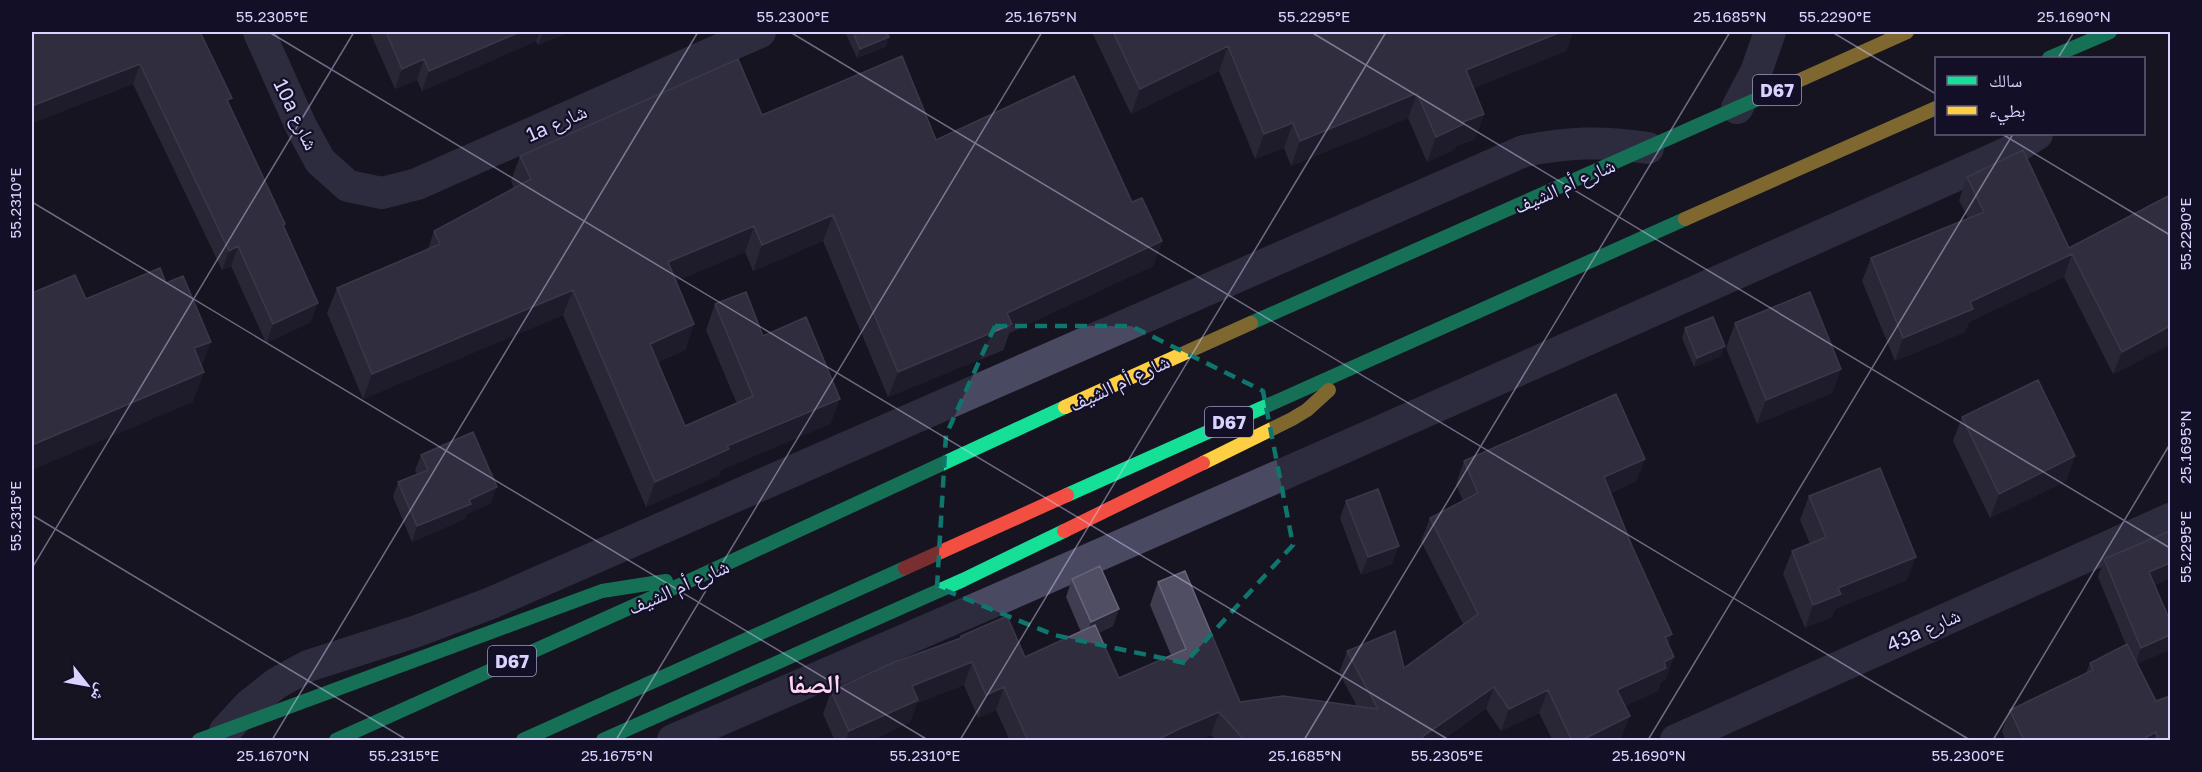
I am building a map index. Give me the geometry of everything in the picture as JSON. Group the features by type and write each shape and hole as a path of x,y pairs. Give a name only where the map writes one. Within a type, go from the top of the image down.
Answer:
{"main road":[{"name":"شارع أم الشيف","path":"336,741 1160,363 1907,32"},
{"path":"2051,57 2110,32"},
{"name":"D67","path":"524,741 1342,371 1935,108"},
{"path":"603,741 973,575 1292,419 1321,400 1342,371"},
{"path":"212,736 602,591 650,582 689,581"}],"street":[{"name":"10a شارع","path":"259,32 301,126 320,161 348,186"},
{"name":"1a شارع","path":"348,186 382,193 417,184 760,32"},
{"path":"1737,108 1756,72 1770,32"},
{"path":"2098,57 2110,32"},
{"path":"673,741 1077,566 1825,234 2009,152 2035,135"},
{"path":"212,736 277,683 308,666 417,631 491,603 1524,151 1586,142 1617,143 1648,148"},
{"name":"43a شارع","path":"1676,741 2170,519"}],"highlighted area":[{"path":"995,326 1131,326 1263,391 1293,545 1185,663 1054,635 937,587 946,435"}],"building":[{"path":"32,32 200,32 232,98 227,100 285,224 283,225 318,303 273,324 238,246 229,251 140,64 32,106"},
{"path":"386,32 520,32 429,71 424,59 402,69"},
{"path":"853,32 886,32 889,37 860,49"},
{"path":"1113,32 1561,32 1466,70 1484,114 1463,122 1464,124 1436,137 1417,93 1300,141 1293,123 1264,134 1228,46 1140,89"},
{"path":"902,56 936,140 1074,76 1132,202 1142,198 1162,241 1007,313 1012,324 898,372 833,215 762,245 754,226 668,262 694,324 650,344 685,426 753,396 715,304 746,292 763,336 806,317 840,399 727,446 729,449 655,482 573,290 372,374 337,288 440,244 434,231 531,179 520,156 738,59 762,115"},
{"path":"2023,150 2069,248 2170,195 2170,326 2122,352 2072,254 1970,302 1973,309 1903,338 1871,258 1984,212 1967,177"},
{"path":"160,268 166,283 183,276 211,342 194,348 204,372 32,445 32,293 75,275 86,299"},
{"path":"1810,292 1841,369 1766,400 1735,323"},
{"path":"1713,317 1725,346 1697,358 1685,328"},
{"path":"2038,380 2075,456 1999,494 1962,417"},
{"path":"1616,394 1645,459 1604,477 1672,634 1665,637 1674,657 1664,662 1666,668 1617,690 1630,716 1580,741 1572,741 1548,690 1509,709 1494,687 1422,737 1425,741 1245,741 1219,712 1155,741 1028,741 1004,687 986,695 972,662 912,686 918,700 849,731 831,691 892,663 961,638 961,636 1007,616 1025,657 1095,625 1119,678 1186,649 1158,582 1185,571 1240,702 1283,696 1378,709 1347,651 1395,631 1404,668 1478,614 1430,518 1478,493 1464,461"},
{"path":"473,432 497,487 469,500 471,504 417,526 398,482 428,470 421,455"},
{"path":"1880,468 1916,557 1838,588 1841,594 1813,605 1792,551 1826,537 1809,496"},
{"path":"1378,489 1399,546 1368,557 1346,501"},
{"path":"2170,531 2170,563 2149,572 2170,621 2170,635 2141,648 2104,559"},
{"path":"1100,566 1119,609 1091,622 1072,579"},
{"path":"2127,644 2156,701 2170,696 2170,741 2159,741 2156,732 2139,741 2024,741 2010,710 2093,670 2090,663"}],"traffic: fast":[{"path":"2051,57 2110,32"},
{"path":"1251,323 1771,93"},
{"path":"1067,495 1685,219"},
{"path":"336,740 689,581 1065,407"},
{"path":"603,740 963,580 1064,531"},
{"path":"523,740 905,568"},
{"path":"199,740 602,591 666,581"}],"traffic: slow":[{"path":"1771,93 1907,32"},
{"path":"1685,219 1935,108"},
{"path":"1065,407 1251,323"},
{"path":"1203,463 1292,419 1307,410 1329,390"}],"traffic: jam":[{"path":"1064,531 1203,463"},
{"path":"905,568 1067,495"}],"district":[{"name":"الصفا","path":"814,683"}]}
